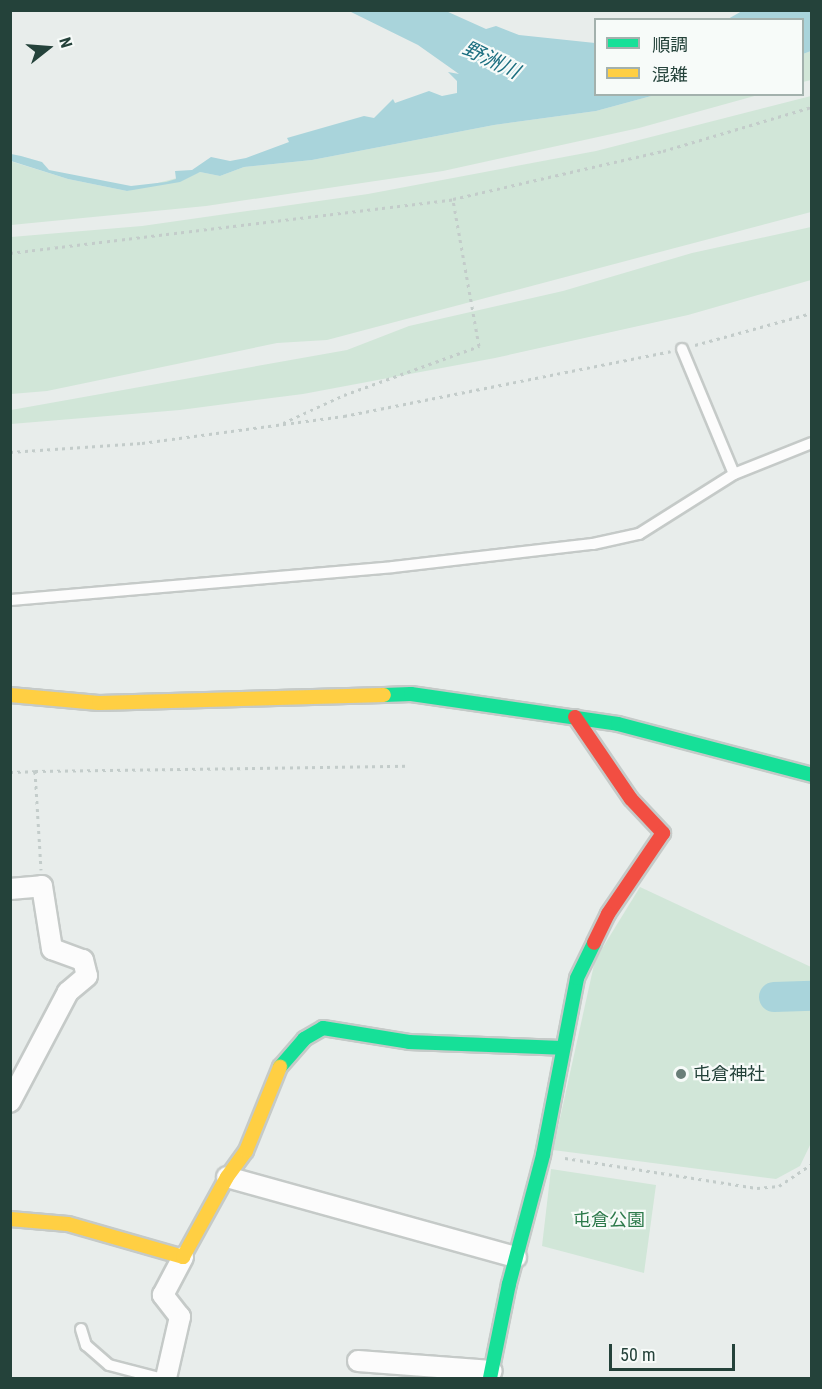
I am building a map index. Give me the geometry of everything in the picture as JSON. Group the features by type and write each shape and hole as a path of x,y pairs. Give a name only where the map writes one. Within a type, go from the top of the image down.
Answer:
{"street":[{"path":"10,695 99,703 411,694 575,717 812,775"},
{"path":"358,1361 491,1375 516,1257 543,1155 577,978 593,940 663,833 631,799 575,717"},
{"path":"10,889 42,886 52,949 82,960 87,976 68,992 18,1064 10,1102"},
{"path":"166,1378 180,1317 163,1295 227,1177 255,1131 282,1060 304,1039 323,1028 409,1042 562,1048"},
{"path":"227,1177 516,1257"},
{"path":"10,1219 68,1224 183,1257"}],"lane":[{"path":"682,349 734,474"},
{"path":"10,600 393,567 593,544 639,534 734,474 812,443"},
{"path":"81,1329 87,1345 109,1365 159,1378"}],"path":[{"path":"10,252 453,200 663,151 812,107"},
{"path":"279,425 344,395 479,346 453,200"},
{"path":"10,452 142,443 344,416 682,349 812,313"},
{"path":"10,772 408,765"},
{"path":"35,771 42,886"},
{"path":"543,1155 757,1188 779,1186 812,1164"}],"green space":[{"path":"811,51 811,80 804,82 804,54"},
{"path":"651,96 754,96 639,128 443,171 206,206 11,225 10,161 68,179 127,191 200,172 220,176 244,167 312,160 494,125 596,111"},
{"path":"811,96 811,212 327,340 277,343 47,391 11,394 11,237 142,226 368,194 596,151"},
{"path":"811,227 811,280 688,315 495,358 303,394 180,410 11,424 11,410 347,350 409,326 563,291 692,253"},
{"path":"640,887 811,967 811,1143 800,1166 776,1179 553,1150 595,960"},
{"name":"屯倉公園","path":"551,1169 656,1185 644,1273 542,1246"}],"water":[{"name":"野洲川","path":"349,11 446,11 486,29 496,26 519,35 594,43 594,96 651,96 596,111 494,125 312,160 244,167 220,176 200,172 180,182 127,191 68,179 11,161 11,154 42,162 49,170 131,186 166,182 176,179 175,171 192,170 211,157 230,161 246,158 289,142 287,138 364,116 374,118 393,99 395,103 429,91 442,96 457,93 457,81 448,72 459,74 418,45"},
{"path":"742,11 811,11 811,51 804,54 804,18 730,18"}],"waterway":[{"path":"774,997 812,996"}],"traffic: fast":[{"path":"384,695 411,694 618,724 812,775"},
{"path":"490,1378 509,1284 543,1155 577,978 594,943"},
{"path":"280,1067 304,1039 323,1028 409,1042 562,1048"}],"traffic: slow":[{"path":"10,695 99,703 384,695"},
{"path":"10,1219 68,1224 183,1257 227,1177 246,1151 280,1067"}],"traffic: jam":[{"path":"575,717 631,799 663,833 608,914 594,943"}],"place":[{"name":"屯倉神社","path":"681,1074"}]}
